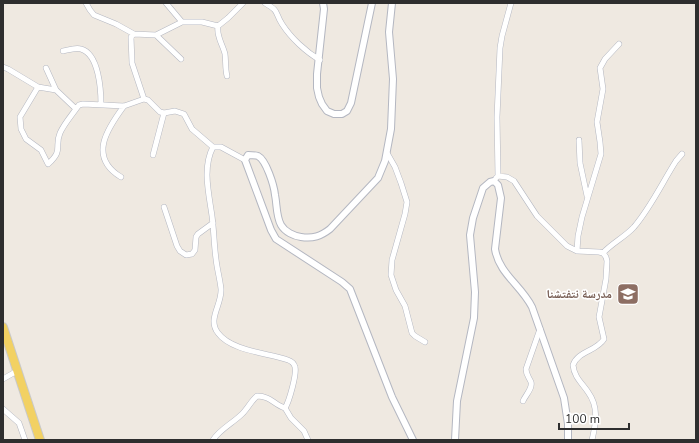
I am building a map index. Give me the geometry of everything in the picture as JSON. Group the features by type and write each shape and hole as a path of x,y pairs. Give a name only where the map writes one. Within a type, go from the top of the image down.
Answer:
{"main road":[{"path":"3,327 40,440"}],"street":[{"path":"86,3 94,15 116,24 134,34 156,35 182,22 202,22 218,26"},
{"path":"166,3 182,22"},
{"path":"218,26 243,3"},
{"path":"265,3 275,8 282,24 297,42 311,55 320,60"},
{"path":"323,3 324,9 320,60 317,74 317,88 322,104 328,111 334,114 342,114 347,111 351,103 372,3"},
{"path":"245,160 248,155 252,155 258,156 263,161 273,184 278,219 285,230 300,237 308,238 323,234 330,229 370,187 382,171 387,154 391,129 393,79 389,32 392,3"},
{"path":"455,440 457,401 475,307 470,235 473,218 483,188 490,182 494,181 498,176 497,117 500,48 511,3"},
{"path":"218,26 218,33 224,54 227,76"},
{"path":"134,34 131,37 130,43 132,63 144,99"},
{"path":"156,35 181,59"},
{"path":"577,251 578,236 601,154 597,122 604,89 600,68 605,59 619,44"},
{"path":"63,51 81,49 85,50 90,56 99,76 101,93 100,105"},
{"path":"3,67 38,87 56,90"},
{"path":"46,68 56,90 76,109"},
{"path":"38,87 20,117 21,129 26,139 41,150 48,164 55,158 59,150 60,134 63,127 79,105 124,106 144,99 148,100 160,112 164,113 175,111 184,114 192,129 213,147 221,147 245,160 271,230 276,239 342,282 350,289 392,397 413,440"},
{"path":"121,177 112,172 106,164 102,149 103,141 124,106"},
{"path":"153,155 164,113"},
{"path":"579,140 580,163 588,197"},
{"path":"213,147 208,161 209,202 221,289 220,299 214,317 214,326 216,331 229,343 292,362 295,367 292,391 285,408"},
{"path":"387,154 395,166 407,202 406,214 392,260 391,275 396,290 406,306 412,333 425,342"},
{"path":"603,253 625,235 638,221 682,154"},
{"path":"498,176 508,176 511,178 537,216 567,246 577,251 603,253"},
{"path":"494,181 498,185 500,198 494,249 498,263 528,299 540,329 564,398 568,424 568,440"},
{"path":"164,207 177,246 180,251 186,255 192,254 195,250 196,237 198,234 213,223"},
{"path":"592,440 596,409 589,392 575,375 573,365 578,357 599,345 604,339 599,317 607,270 607,261 603,253"},
{"path":"523,401 531,386 531,381 526,375 526,369 540,329"},
{"path":"3,372 5,379 17,371"},
{"path":"213,440 220,432 244,412 257,396 267,398 285,408 290,418 304,431 308,440"},
{"path":"3,409 19,423 25,440"}],"place":[{"name":"مدرسة نتفتشنا","path":"628,294"}]}
